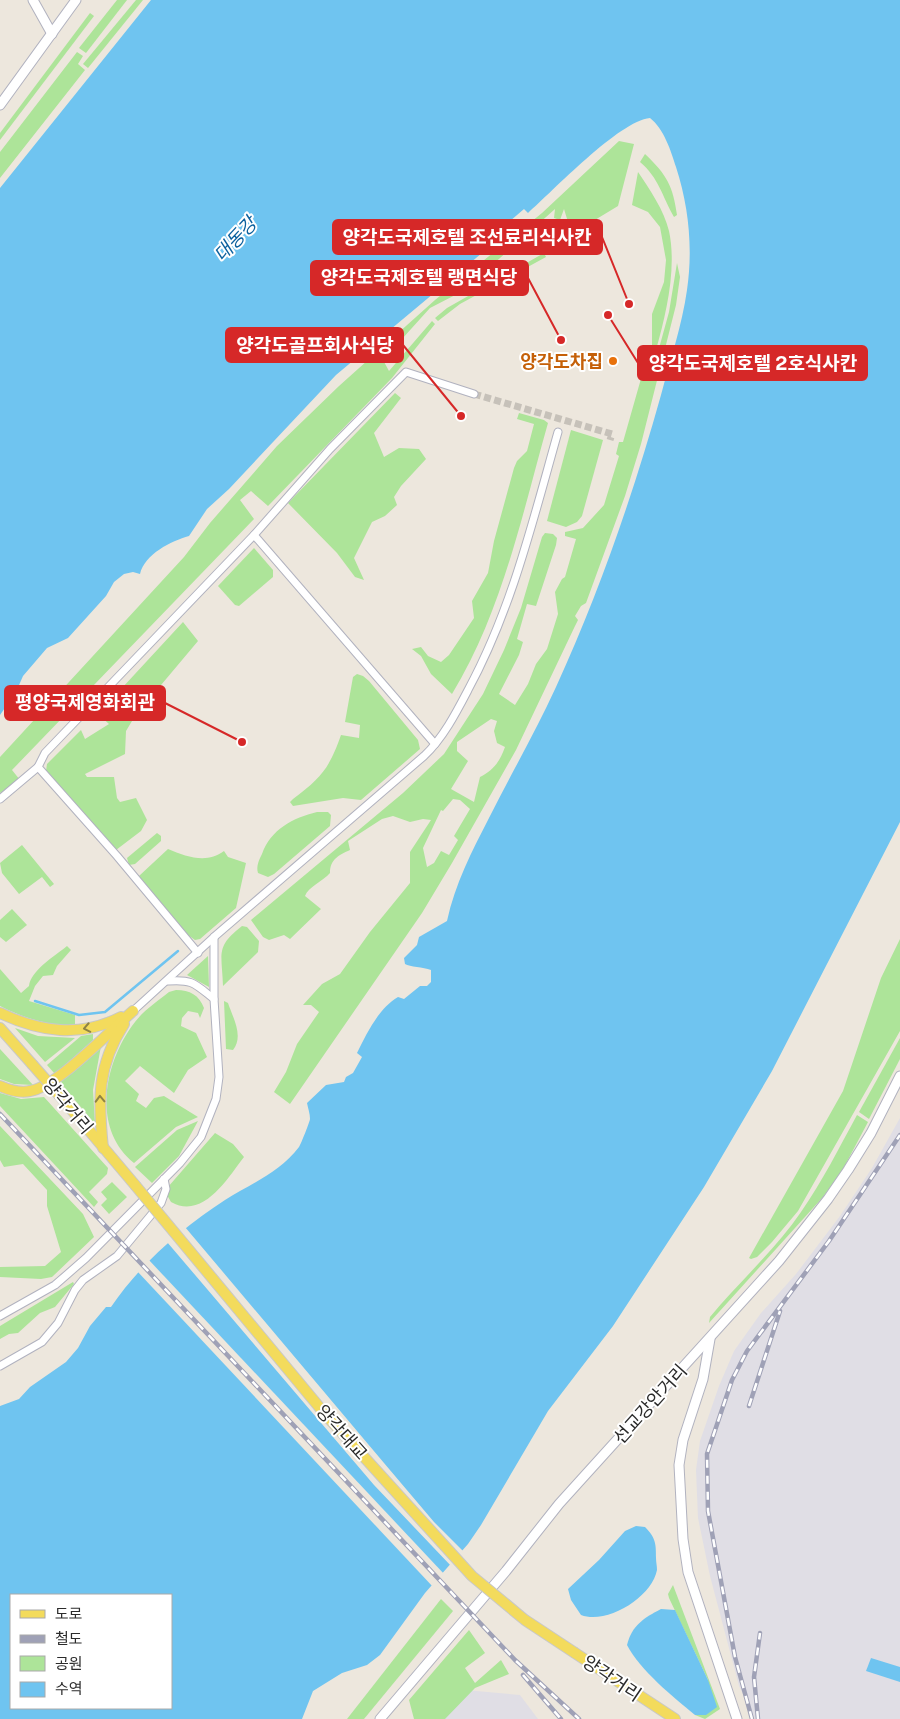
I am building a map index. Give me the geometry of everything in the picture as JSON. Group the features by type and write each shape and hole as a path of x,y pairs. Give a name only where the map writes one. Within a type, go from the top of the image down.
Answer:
{"main road":[{"path":"33,0 52,34"},
{"path":"0,105 76,0"},
{"path":"0,1013 48,1030 69,1031 92,1028 111,1022 132,1010"},
{"path":"0,1086 20,1091 41,1088 70,1067 132,1010"},
{"path":"103,1148 100,1090 102,1071 112,1042 132,1010"},
{"name":"양각거리","path":"0,1028 135,1185"},
{"name":"선교강안거리","path":"380,1719 559,1504 779,1261 828,1199 871,1133 900,1076"},
{"name":"양각대교","path":"135,1185 325,1414 472,1576 525,1620 575,1653"},
{"path":"710,1338 702,1379 683,1440 680,1465 683,1538 688,1572 737,1719"},
{"name":"양각거리","path":"575,1653 675,1719"}],"street":[{"path":"0,799 38,767 51,746 254,535 330,449 406,372 474,394"},
{"path":"132,1010 168,981 214,937 424,756 435,744 450,722 474,679 504,612 524,553 558,432"},
{"path":"254,535 435,744"},
{"path":"38,767 198,953"},
{"path":"0,1316 54,1285 86,1258 164,1180 201,1137 216,1099 219,1077 214,999 214,937"},
{"path":"168,981 190,980 214,999"},
{"path":"0,1366 42,1342 58,1324 79,1285 116,1256 161,1203 166,1189 164,1180"}],"shaded area":[{"path":"900,1118 900,1719 755,1719 739,1686 710,1576 698,1518 696,1470 700,1441 719,1386 734,1351 761,1313 796,1274 840,1216 872,1168"},
{"path":"465,1690 520,1695 538,1719 434,1719"}],"green space":[{"path":"117,0 127,0 86,53 79,48"},
{"path":"136,0 143,0 88,68 83,64"},
{"path":"90,13 94,16 0,140 0,133"},
{"path":"77,52 83,56 78,64 85,70 0,178 0,152"},
{"path":"619,141 634,144 618,206 580,229 568,222 564,209 560,220 554,218 555,209 463,291 430,308 383,360 389,371 432,321 435,324 392,378 268,506 251,491 240,500 254,519 12,770 20,780 0,793 0,757 184,557 210,523 277,446 339,386 435,300 542,213"},
{"path":"645,154 659,168 671,188 677,215 674,217 652,174 640,162"},
{"path":"638,172 664,215 671,246 672,261 669,291 656,350 652,349 652,314 664,282 666,260 660,227 648,212 632,205"},
{"path":"544,253 546,257 460,304 438,321 435,318 447,308"},
{"path":"677,263 680,277 676,305 641,444 625,496 586,603 581,606 575,616 578,620 516,750 422,913 290,1104 274,1092 286,1072 297,1044 319,1012 311,1005 303,1005 322,984 340,974 370,932 410,883 410,852 431,820 423,819 410,822 393,816 382,819 348,841 350,850 333,861 330,873 309,890 305,896 321,909 290,939 284,935 269,940 263,937 251,920 403,793 444,754 483,694 504,650 521,608 542,537 545,533 553,534 557,538 556,545 536,606 527,604 517,639 523,642 519,655 499,694 515,705 528,684 536,664 547,649 558,614 555,592 565,577 576,539 565,536 565,532 583,528 604,505 619,456 616,454 619,442 623,442 648,354 656,358 669,312","holes":["491,719 497,721 494,731 497,743 505,747 496,765 480,777 474,802 451,789 468,761 457,751 457,742","453,799 460,800 470,809 454,836 458,840 449,855 441,851 434,863 427,867 423,848 441,810 443,811"]},
{"path":"395,393 401,398 374,433 384,457 399,448 419,449 426,459 401,486 394,497 397,505 385,516 372,522 354,558 364,580 355,577 337,553 288,503"},
{"path":"519,413 544,420 548,423 509,562 497,596 469,663 452,694 431,674 421,656 412,649 421,647 428,656 441,662 449,655 474,618 472,601 488,573 494,541 514,468 517,461 527,451 534,424 517,419"},
{"path":"571,430 603,440 582,516 577,522 566,527 547,521"},
{"path":"254,548 273,570 273,577 239,606 235,605 218,586"},
{"path":"183,622 198,641 135,716 126,731 125,754 85,774 87,777 114,777 117,798 120,802 136,798 147,820 141,831 116,850 46,771 47,764 81,730 85,739 109,724 98,714"},
{"path":"357,674 369,681 418,740 420,749 361,800 343,798 293,806 290,802 311,785 328,765 341,735 359,738 360,725 345,722 353,677"},
{"path":"317,812 328,812 331,815 330,826 274,874 268,877 258,873 258,865 266,845 277,831 291,821"},
{"path":"157,833 161,836 161,841 135,864 129,865 127,858"},
{"path":"22,845 54,884 50,887 42,877 19,894 2,873 0,863"},
{"path":"168,849 182,855 197,858 211,857 224,851 228,857 246,863 236,908 200,939 195,940 185,933 140,880 139,876"},
{"path":"12,909 27,925 6,942 0,937 0,920"},
{"path":"242,926 247,927 259,941 258,952 223,986 222,952 233,933"},
{"path":"900,939 900,1031 798,1211 772,1242 757,1257 751,1259 749,1258 843,1091 881,978"},
{"path":"67,946 71,950 57,966 53,975 43,976 35,986 29,1001 75,1015 75,1025 55,1024 36,1020 0,1006 0,969 21,993 29,986 34,974"},
{"path":"208,956 209,987 187,975"},
{"path":"176,990 193,994 202,1003 204,1008 200,1018 198,1013 188,1011 182,1018 181,1026 196,1033 207,1057 188,1070 174,1093 140,1066 125,1081 139,1094 136,1101 146,1108 154,1098 164,1096 198,1117 176,1127 134,1163 120,1148 111,1132 107,1113 110,1074 116,1055 135,1022 156,1002 169,992"},
{"path":"224,1001 228,1003 238,1033 238,1039 233,1050 226,1049"},
{"path":"15,1028 38,1036 75,1038 45,1062"},
{"path":"93,1034 93,1040 55,1074 47,1065 81,1036"},
{"path":"900,1038 900,1059 869,1119 859,1112"},
{"path":"101,1046 93,1090 95,1124 59,1081"},
{"path":"0,1049 33,1085 14,1084 0,1079"},
{"path":"0,1093 21,1099 44,1097 108,1168 107,1174 89,1192 98,1202 94,1207 0,1106"},
{"path":"857,1115 868,1122 842,1171 823,1197 709,1323 710,1317 780,1240 809,1201"},
{"path":"198,1121 179,1156 152,1183 135,1167 177,1130"},
{"path":"0,1126 83,1214 94,1237 52,1277 41,1279 0,1277 0,1267 45,1266 61,1252 47,1206 47,1190 23,1164 4,1167 0,1160"},
{"path":"215,1133 233,1144 244,1157 222,1186 204,1201 194,1206 183,1206 171,1202 167,1195 168,1187"},
{"path":"112,1182 127,1197 109,1214 101,1205 107,1199 101,1192"},
{"path":"73,1282 74,1284 55,1307 40,1313 18,1333 9,1334 0,1339 0,1326"},
{"path":"673,1585 720,1709 705,1719 695,1715 706,1715 708,1680 669,1598 668,1594"},
{"path":"441,1599 453,1611 364,1719 347,1719"},
{"path":"469,1630 485,1653 465,1668 475,1683 501,1660 509,1674 475,1688 445,1719 414,1719 409,1700"}],"water":[{"name":"대동강","path":"151,0 900,0 900,822 772,1071 704,1187 613,1326 548,1411 481,1525 468,1544 425,1593 380,1655 367,1665 342,1673 313,1691 302,1719 0,1719 0,1406 19,1399 30,1387 66,1362 78,1348 90,1326 106,1307 111,1307 122,1291 148,1262 193,1222 283,1164 299,1147 310,1121 307,1103 326,1085 344,1082 346,1077 353,1073 362,1057 357,1053 365,1038 379,1015 391,1002 398,997 404,999 420,986 427,986 431,982 431,970 407,965 404,958 417,945 419,937 447,921 459,881 470,855 540,720 572,652 601,580 639,470 679,330 689,275 689,228 684,197 672,154 655,123 650,118 637,122 604,144 528,213 524,209 479,248 482,253 336,375 229,489 207,509 189,536 174,541 160,549 147,560 140,574 133,572 124,574 114,582 106,596 68,638 47,648 23,676 16,692 0,715 0,188"},
{"path":"636,1526 645,1527 655,1541 657,1570 647,1590 638,1599 615,1612 592,1617 581,1615 571,1600 568,1589 599,1560 625,1531"},
{"path":"661,1609 675,1610 708,1680 717,1707 706,1715 695,1715 667,1692 640,1664 627,1645 635,1627"},
{"path":"871,1658 900,1667 900,1682 866,1671"}],"pier":[{"path":"185,1227 434,1522 464,1552 452,1567 374,1485 167,1242"},
{"path":"148,1259 445,1575 434,1588 137,1271"}],"waterway":[{"path":"35,1001 79,1015 105,1012 178,951"}],"tunnel":[{"path":"474,394 612,434 610,440"}],"railway":[{"path":"0,1114 515,1660 579,1719"},
{"path":"752,1719 735,1657 708,1511 707,1454 732,1380 747,1351 829,1241 900,1135"},
{"path":"749,1406 780,1311"},
{"path":"758,1719 754,1677 760,1633"},
{"path":"523,1675 561,1719"}],"place":[{"name":"양각도국제호텔 조선료리식사칸","path":"629,304"},
{"name":"양각도국제호텔 2호식사칸","path":"608,315"},
{"name":"양각도국제호텔 랭면식당","path":"561,340"},
{"name":"양각도차집","path":"613,361"},
{"name":"양각도골프회사식당","path":"461,416"},
{"name":"평양국제영화회관","path":"242,742"}]}
